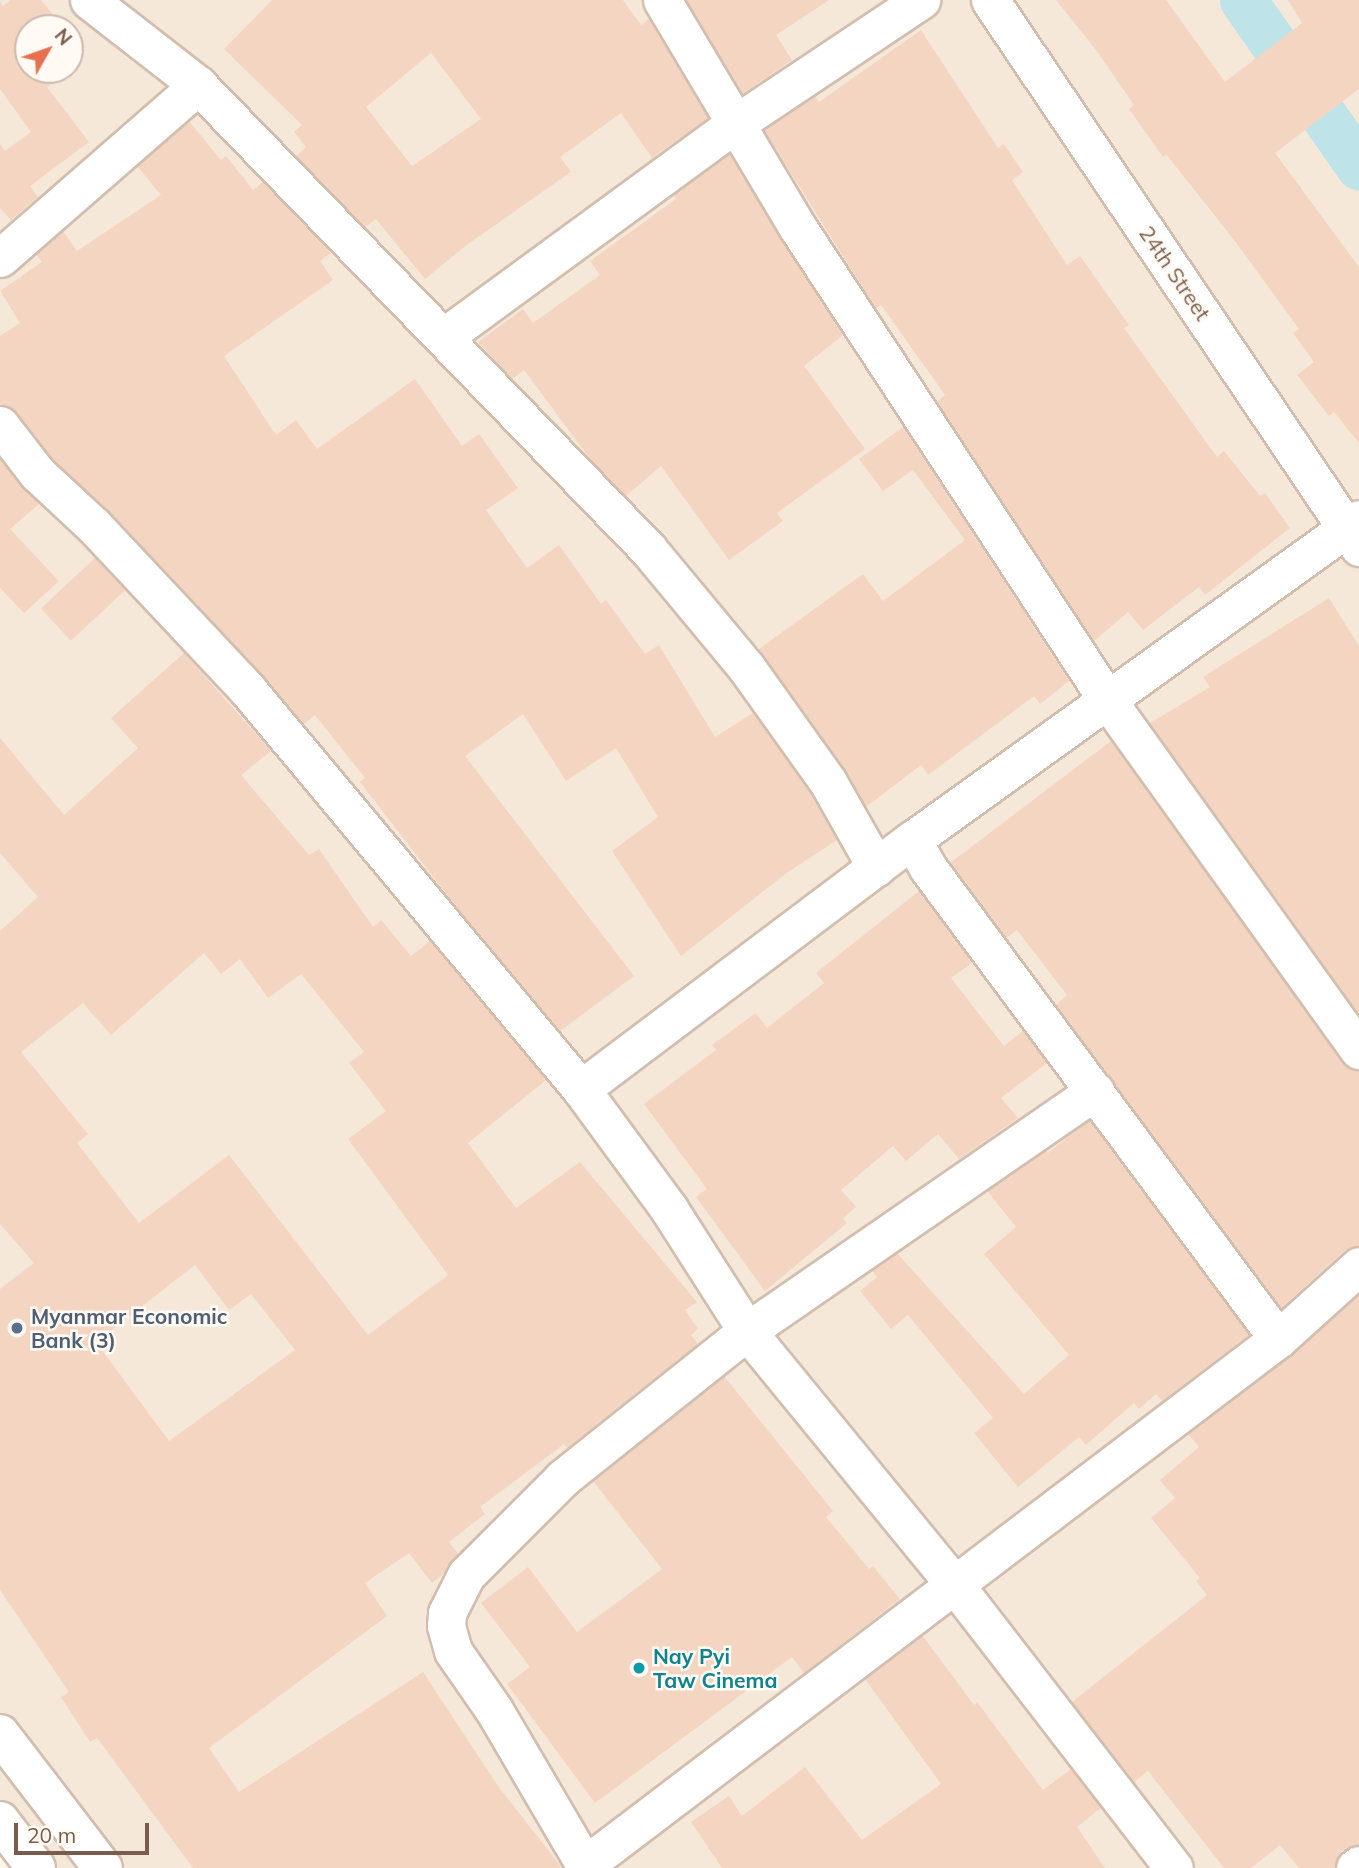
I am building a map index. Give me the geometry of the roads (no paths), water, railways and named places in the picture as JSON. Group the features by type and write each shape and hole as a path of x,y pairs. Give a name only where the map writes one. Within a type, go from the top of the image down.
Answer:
{"main road":[{"path":"0,1734 103,1868"},
{"path":"0,1821 36,1868"}],"street":[{"path":"89,0 198,85 445,336 648,549 746,667 828,782 876,867"},
{"path":"662,0 798,229 1108,701 1359,1050"},
{"path":"445,336 735,124 921,0"},
{"name":"24th Street","path":"990,0 1355,531"},
{"path":"0,258 198,85"},
{"path":"0,425 37,473 94,526 247,689 581,1089 668,1209 747,1331 955,1585 1174,1868"},
{"path":"581,1089 912,840 1355,531"},
{"path":"912,840 928,868 1278,1339"},
{"path":"1095,1091 747,1331 562,1478 466,1575 447,1613 446,1626 453,1651 494,1710 585,1865 1278,1339 1359,1266"}],"waterway":[{"path":"1243,0 1359,166"}],"place":[{"name":"Myanmar Economic Bank (3)","path":"17,1328"},
{"name":"Nay Pyi Taw Cinema","path":"639,1668"}]}
